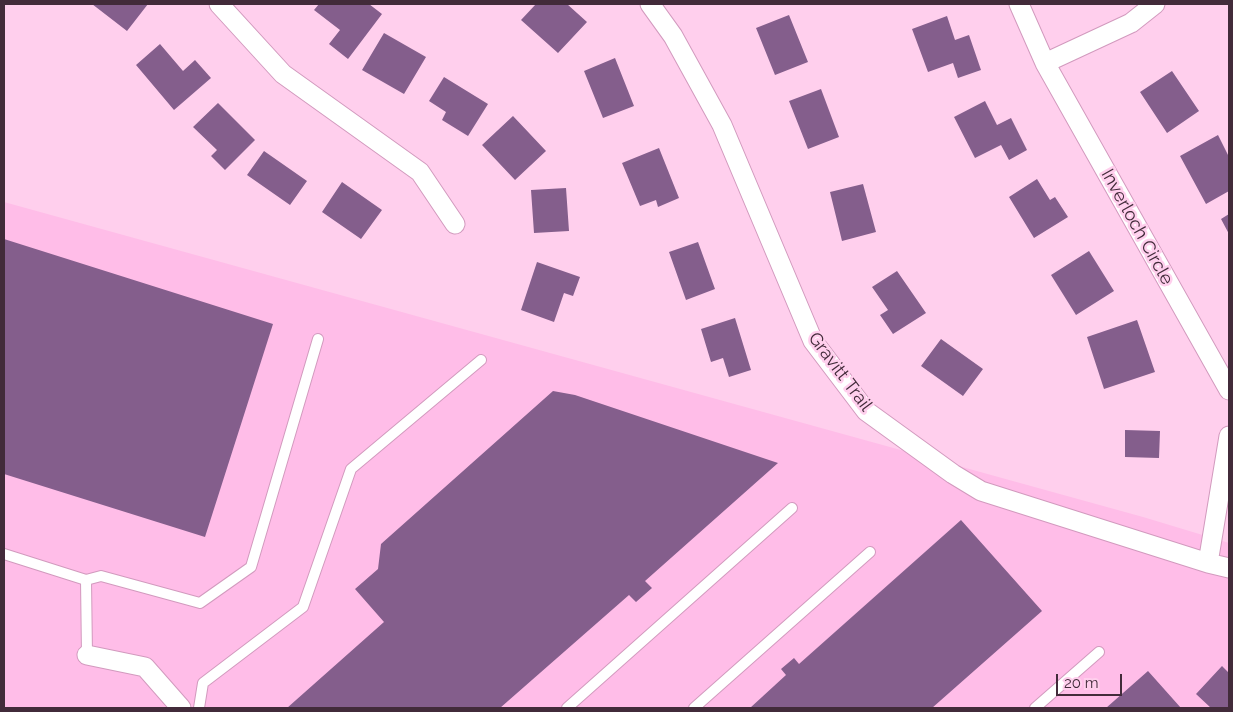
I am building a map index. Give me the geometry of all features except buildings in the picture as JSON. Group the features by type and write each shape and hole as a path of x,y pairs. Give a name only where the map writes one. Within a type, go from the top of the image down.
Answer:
{"street":[{"path":"219,4 283,74 420,172 455,224"},
{"name":"Gravitt Trail","path":"650,4 672,36 722,125 813,341 866,411 953,474 981,491 1229,568"},
{"name":"Inverloch Circle","path":"1019,4 1045,63 1229,390"},
{"path":"1045,63 1132,22 1156,4"},
{"path":"1208,563 1229,436"},
{"path":"87,655 145,667 180,708"}],"lane":[{"path":"4,554 86,580 102,576 200,603 251,567 318,339"},
{"path":"199,708 203,683 303,607 351,469 481,360"},
{"path":"567,708 792,508"},
{"path":"694,708 870,552"},
{"path":"86,580 87,655"},
{"path":"1036,708 1098,652"}],"shaded area":[{"path":"4,202 1143,517 1229,543 1229,708 4,708"}]}
